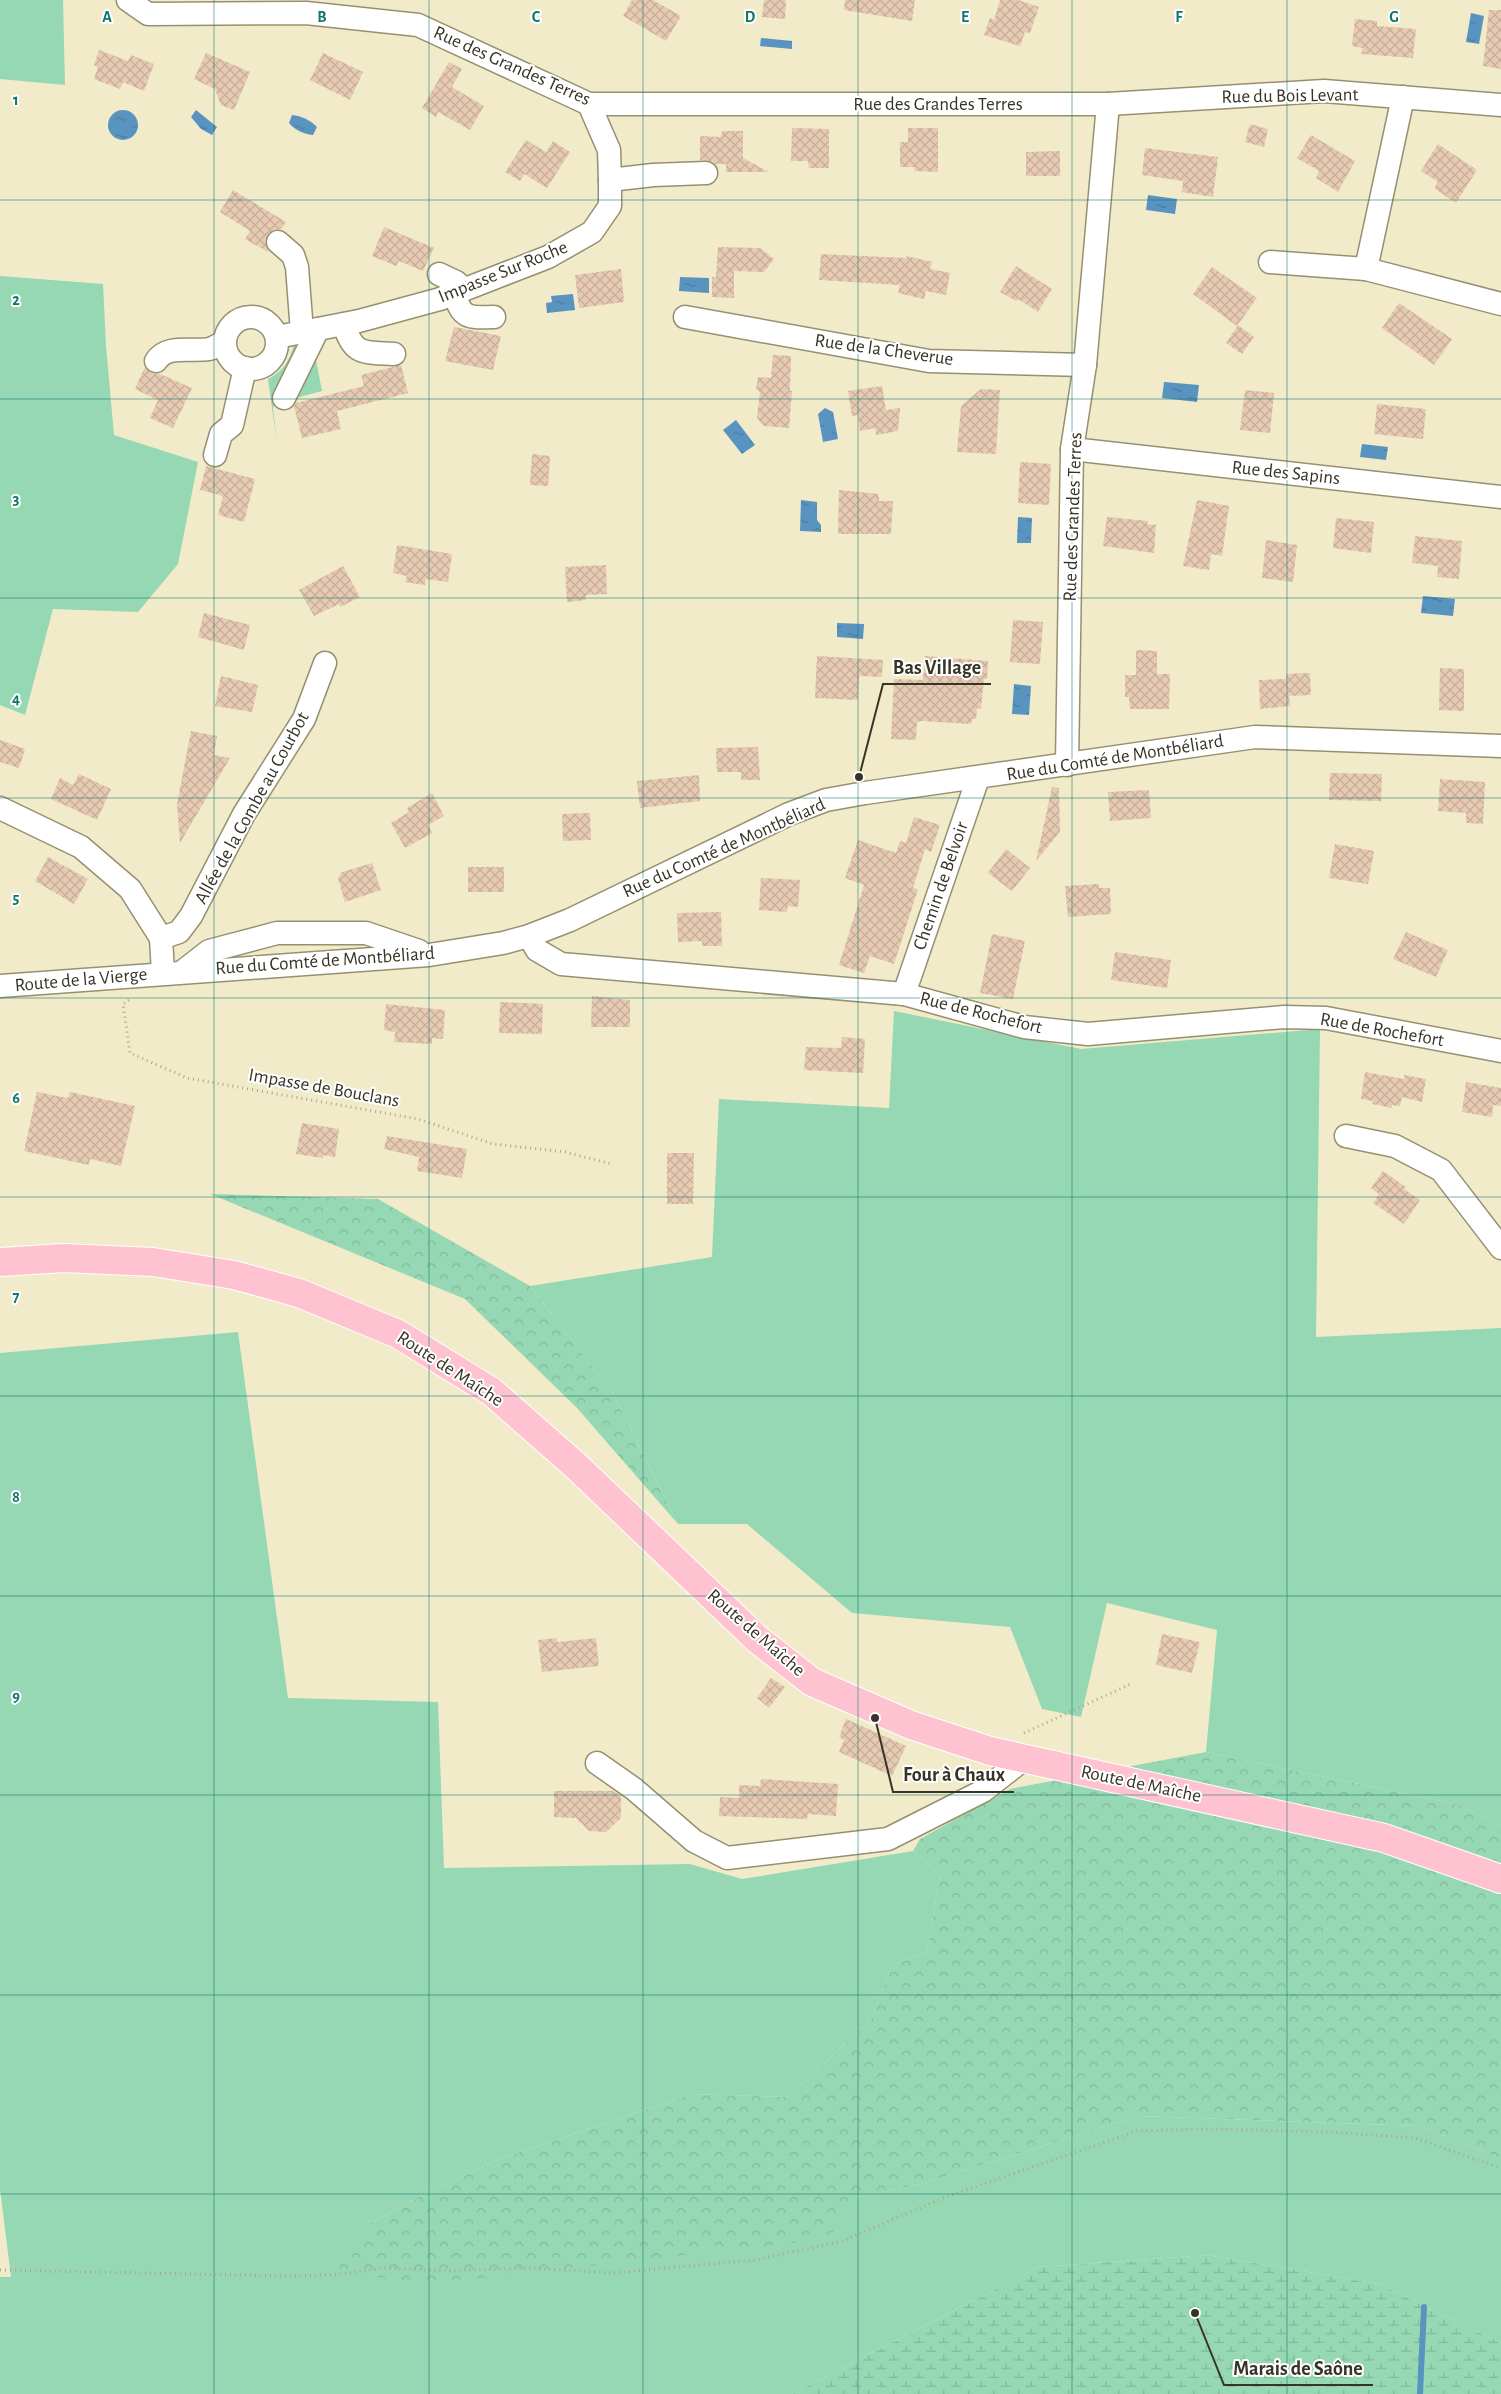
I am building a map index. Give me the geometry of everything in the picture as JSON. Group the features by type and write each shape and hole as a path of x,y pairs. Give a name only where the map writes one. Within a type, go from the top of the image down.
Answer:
{"main road":[{"name":"Route de Maîche","path":"0,1262 64,1258 143,1262 234,1275 299,1293 398,1334 492,1392 575,1465 757,1639 812,1682 912,1725 990,1751 1023,1746 1384,1838 1501,1879"}],"street":[{"name":"Rue des Grandes Terres","path":"128,0 148,14 306,13 418,25 589,104 1108,104 1085,365 1072,449 1067,765"},
{"name":"Rue du Bois Levant","path":"1108,104 1324,91 1501,105"},
{"path":"1366,269 1403,96"},
{"name":"Impasse Sur Roche","path":"277,337 344,324 459,291 548,257 592,232 610,206 610,180 609,150 589,104"},
{"path":"610,180 653,175 706,173"},
{"path":"278,242 293,255 298,267 310,330 284,398"},
{"path":"1270,262 1366,269 1501,304"},
{"path":"439,274 456,282 459,291 458,305 463,313 473,318 494,317"},
{"path":"252,316 268,322 277,337 275,354 270,362 253,369 245,368 230,359 224,342 230,326 244,317 252,316"},
{"name":"Rue de la Cheverue","path":"685,317 929,361 1085,365"},
{"path":"344,324 353,346 360,351 394,354"},
{"path":"156,362 161,354 170,350 210,348 224,342"},
{"path":"215,456 221,434 232,425 245,368"},
{"name":"Rue des Sapins","path":"1072,449 1501,497"},
{"name":"Allée de la Combe au Courbot","path":"161,938 179,932 191,916 244,814 304,718 324,663"},
{"name":"Rue du Comté de Montbéliard","path":"172,973 429,955 503,943 529,936 570,920 771,822 826,800 1255,737 1501,746"},
{"name":"Chemin de Belvoir","path":"904,994 978,778"},
{"path":"0,808 81,847 130,888 161,938 172,973 210,951 277,933 366,933 429,955"},
{"name":"Rue de Rochefort","path":"529,936 537,950 561,964 904,994 1024,1027 1088,1034 1284,1018 1326,1018 1501,1051"},
{"name":"Route de la Vierge","path":"0,986 172,973"},
{"path":"1346,1136 1395,1146 1441,1170 1501,1248"},
{"path":"596,1763 634,1789 694,1841 727,1858 888,1839 983,1791 1023,1746"}],"path":[{"name":"Impasse de Bouclans","path":"131,998 123,1004 130,1053 187,1078 418,1119 493,1144 565,1152 612,1164"},
{"path":"1023,1746 1133,1683"},
{"path":"0,2270 285,2276 333,2275 384,2268 447,2271 529,2268 612,2273 756,2260 843,2240 943,2198 1137,2131 1207,2129 1330,2132 1415,2138 1501,2168"}],"green space":[{"path":"0,0 63,0 65,85 0,79"},
{"path":"0,276 103,284 106,346 114,435 198,462 178,564 138,612 53,609 25,715 0,705"},
{"path":"301,343 273,408 277,444 268,379 278,373 285,365 294,345"},
{"path":"315,355 322,391 292,399"},
{"path":"894,1011 1081,1049 1320,1029 1316,1337 1501,1328 1501,1825 1459,1805 1206,1752 1217,1630 1107,1603 1081,1717 1042,1709 1010,1627 852,1613 747,1524 678,1524 613,1393 530,1286 712,1257 719,1099 889,1108"},
{"path":"210,1194 378,1199 530,1286 613,1393 678,1524 577,1408 465,1299"},
{"path":"238,1332 288,1698 438,1702 444,1868 690,1864 742,1879 913,1851 940,1876 927,1953 892,1965 871,2020 788,2097 691,2094 503,2158 422,2195 371,2223 827,2239 857,2197 921,2184 1138,2116 1421,2126 1501,2159 1501,2343 1379,2284 1207,2255 1039,2267 792,2394 0,2394 0,2277 11,2277 0,2189 0,1353"},
{"path":"1206,1752 1459,1805 1501,1825 1501,2159 1421,2126 1138,2116 921,2184 857,2197 828,2239 421,2285 332,2269 371,2223 422,2195 503,2158 691,2094 788,2097 871,2020 892,1965 927,1953 940,1876 913,1851 920,1839 1010,1789"},
{"path":"1207,2255 1379,2284 1501,2343 1501,2394 792,2394 1039,2267"}],"water":[{"path":"1471,13 1484,16 1479,44 1466,42"},
{"path":"761,38 792,41 792,49 760,46"},
{"path":"123,110 134,114 138,125 134,136 123,140 112,136 108,125 112,114"},
{"path":"196,110 217,127 212,135 201,129 191,117"},
{"path":"292,115 312,122 317,127 313,135 303,133 291,125 289,123"},
{"path":"1148,195 1177,199 1175,214 1146,210"},
{"path":"680,277 709,278 709,293 679,291"},
{"path":"573,294 575,310 547,313 546,303 552,302 551,296"},
{"path":"1164,382 1199,385 1197,402 1162,398"},
{"path":"825,408 833,412 838,439 823,442 818,414"},
{"path":"736,420 755,445 742,454 723,430"},
{"path":"1362,444 1388,447 1386,460 1360,457"},
{"path":"801,500 817,502 817,520 821,525 821,532 800,531"},
{"path":"1018,517 1032,518 1031,543 1017,543"},
{"path":"1423,596 1455,599 1453,616 1421,613"},
{"path":"837,623 864,624 863,639 837,637"},
{"path":"1014,684 1031,686 1029,715 1012,714"}],"building":[{"path":"632,0 653,0 681,16 666,41 623,16"},
{"path":"764,0 786,0 785,19 762,17"},
{"path":"845,0 915,0 912,21 844,10"},
{"path":"1000,0 1018,0 1039,7 1030,33 1025,32 1020,46 984,35 990,18 994,20"},
{"path":"1489,10 1501,10 1501,69 1483,66"},
{"path":"1355,19 1377,21 1377,26 1416,29 1413,58 1361,54 1363,48 1352,46"},
{"path":"99,50 128,61 131,55 154,64 144,91 123,82 120,89 94,79 98,67 94,65"},
{"path":"206,53 250,72 234,110 221,105 215,89 194,79"},
{"path":"323,53 363,72 350,100 310,80"},
{"path":"449,62 462,69 452,87 484,106 470,130 438,112 436,117 422,108"},
{"path":"1250,124 1268,129 1264,147 1245,142"},
{"path":"792,128 829,129 829,168 809,168 808,161 791,161"},
{"path":"908,128 938,128 938,172 915,171 914,167 900,167 900,142 908,142"},
{"path":"722,131 743,131 743,158 769,172 726,172 726,164 715,164 712,161 700,160 700,136 721,137"},
{"path":"1311,135 1355,161 1338,192 1316,178 1319,171 1297,158"},
{"path":"526,140 546,152 553,141 570,152 547,188 524,174 520,181 505,172"},
{"path":"1438,144 1477,170 1456,203 1434,188 1438,182 1421,171"},
{"path":"1145,148 1218,157 1213,197 1182,192 1183,181 1142,175"},
{"path":"1060,151 1060,176 1026,176 1026,152"},
{"path":"233,190 286,222 281,229 274,230 268,234 265,240 268,252 245,239 250,231 220,212"},
{"path":"384,227 434,248 423,271 399,261 396,266 372,256"},
{"path":"718,247 760,248 774,259 764,272 734,271 734,298 712,297 712,277 716,277"},
{"path":"821,254 906,258 907,256 932,262 930,269 950,273 946,295 926,291 924,299 898,293 900,285 819,280"},
{"path":"1016,266 1052,289 1038,312 1018,299 1016,301 1000,292"},
{"path":"1212,267 1257,298 1237,326 1193,294"},
{"path":"621,269 624,302 579,308 575,275"},
{"path":"1399,303 1452,339 1434,365 1382,328"},
{"path":"1238,325 1254,337 1242,354 1226,343"},
{"path":"454,327 501,336 493,370 445,361"},
{"path":"773,355 791,356 790,391 792,391 789,428 764,426 757,418 760,392 756,389 758,377 771,378"},
{"path":"401,365 408,393 337,411 341,429 302,438 294,406 296,403 364,386 361,375"},
{"path":"145,367 153,374 160,374 192,388 173,428 150,418 158,400 135,389"},
{"path":"882,386 886,410 900,408 898,431 876,435 875,428 860,431 858,415 852,416 848,391"},
{"path":"981,389 1000,390 996,454 957,452 961,406"},
{"path":"1245,390 1274,393 1270,433 1240,430"},
{"path":"1377,404 1426,409 1423,439 1374,434"},
{"path":"532,454 550,456 548,486 530,485"},
{"path":"1020,462 1051,464 1049,505 1018,503"},
{"path":"206,466 255,479 244,522 218,515 223,496 200,490"},
{"path":"839,490 879,494 879,501 893,501 891,534 838,534"},
{"path":"1197,500 1229,506 1222,556 1211,554 1209,570 1183,566"},
{"path":"1107,517 1148,521 1147,524 1156,525 1154,553 1103,546"},
{"path":"1336,518 1374,522 1371,553 1333,548"},
{"path":"1415,536 1462,541 1459,579 1437,577 1438,566 1412,563"},
{"path":"1266,540 1297,545 1293,582 1262,578"},
{"path":"397,545 452,554 448,582 426,579 425,585 405,582 407,576 393,573"},
{"path":"606,565 607,594 586,595 586,600 567,602 565,567"},
{"path":"343,566 360,597 340,607 339,604 314,616 299,590"},
{"path":"204,613 250,625 244,650 198,637"},
{"path":"1013,620 1043,622 1040,664 1010,662"},
{"path":"1136,650 1157,651 1157,674 1170,674 1169,709 1130,709 1129,697 1125,697 1125,675 1136,675"},
{"path":"817,656 883,660 882,677 859,676 858,700 815,698"},
{"path":"925,656 988,661 987,679 984,679 981,709 977,708 976,719 972,719 971,724 921,721 917,722 916,740 891,739 894,679 923,680"},
{"path":"1440,668 1464,669 1464,711 1439,710"},
{"path":"1310,673 1311,695 1289,696 1290,706 1260,709 1259,680 1286,679 1286,674"},
{"path":"221,676 258,685 252,712 215,706"},
{"path":"191,731 217,736 214,755 230,758 180,843 177,804"},
{"path":"0,740 25,749 19,768 0,762"},
{"path":"758,747 760,780 741,780 741,772 717,772 716,748"},
{"path":"1330,773 1382,774 1381,801 1329,800"},
{"path":"79,774 111,789 97,820 51,799 60,778 73,785"},
{"path":"699,775 700,801 640,808 637,781"},
{"path":"1440,779 1485,782 1483,824 1466,823 1466,813 1438,811"},
{"path":"1052,787 1059,788 1060,832 1036,861"},
{"path":"1149,790 1151,818 1110,821 1108,792"},
{"path":"432,793 444,816 428,825 432,833 405,848 391,823 409,812 407,808"},
{"path":"590,813 591,840 563,841 562,814"},
{"path":"914,817 940,825 931,852 925,849 913,888 918,889 894,964 870,956 864,973 839,965 864,885 845,878 858,840 896,853 900,841 906,843"},
{"path":"1335,844 1374,851 1368,884 1329,878"},
{"path":"1006,849 1030,868 1012,891 988,873"},
{"path":"48,857 88,879 74,904 35,881"},
{"path":"372,863 381,890 345,902 338,878 342,872"},
{"path":"468,867 504,867 504,892 468,892"},
{"path":"761,878 800,880 798,907 788,906 787,912 759,910"},
{"path":"1099,884 1099,888 1110,888 1111,914 1068,917 1065,886"},
{"path":"721,912 722,946 702,946 702,941 678,942 677,913"},
{"path":"1406,932 1448,950 1436,977 1393,959"},
{"path":"992,934 1025,941 1013,999 980,993"},
{"path":"1115,952 1171,960 1167,988 1111,980"},
{"path":"592,996 630,1000 630,1027 591,1027"},
{"path":"500,1002 543,1004 542,1034 499,1033"},
{"path":"386,1004 445,1010 443,1039 432,1038 432,1044 394,1042 395,1032 384,1030"},
{"path":"842,1037 865,1039 863,1073 804,1070 806,1047 841,1048"},
{"path":"1365,1072 1404,1079 1404,1075 1426,1079 1422,1102 1402,1097 1400,1106 1392,1105 1392,1108 1372,1104 1373,1101 1361,1099"},
{"path":"1466,1082 1501,1088 1501,1106 1493,1105 1492,1117 1462,1112"},
{"path":"37,1092 68,1098 70,1092 135,1106 121,1166 90,1159 89,1165 24,1151"},
{"path":"302,1123 339,1129 335,1157 323,1155 323,1158 296,1154"},
{"path":"387,1136 467,1149 462,1178 417,1171 419,1157 384,1149"},
{"path":"667,1153 694,1153 693,1204 667,1204"},
{"path":"1383,1171 1406,1187 1404,1189 1420,1200 1404,1224 1373,1203 1379,1194 1371,1188"},
{"path":"1162,1634 1200,1642 1192,1673 1156,1665"},
{"path":"557,1638 557,1642 596,1638 599,1666 542,1672 538,1640"},
{"path":"771,1678 785,1687 769,1708 757,1698"},
{"path":"846,1719 906,1746 892,1776 839,1752 844,1740 839,1737"},
{"path":"761,1779 838,1784 836,1816 808,1814 807,1819 719,1816 720,1797 739,1798 739,1785 760,1786"},
{"path":"554,1791 614,1791 621,1796 621,1818 606,1832 589,1831 576,1818 554,1817"}],"waterway":[{"path":"1420,2394 1424,2307"}],"place":[{"name":"Bas Village","path":"859,777"},
{"name":"Four à Chaux","path":"875,1718"},
{"name":"Marais de Saône","path":"1195,2313"}]}
